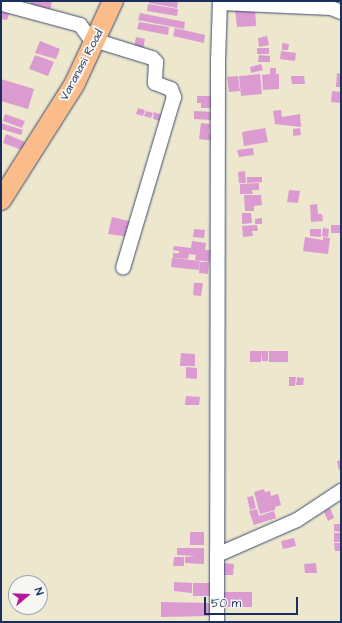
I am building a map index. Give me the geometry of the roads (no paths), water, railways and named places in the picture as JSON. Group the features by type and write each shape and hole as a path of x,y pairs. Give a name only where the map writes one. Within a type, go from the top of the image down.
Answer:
{"highway":[{"name":"Varanasi Road","path":"1,200 74,85 96,43 113,1"}],"street":[{"path":"4,1 6,5 80,25 96,43 152,58 156,62 155,83 171,89 174,97 123,268"},
{"path":"217,622 218,60 220,2 331,8 341,12"},
{"path":"217,555 297,520 341,491"}]}
